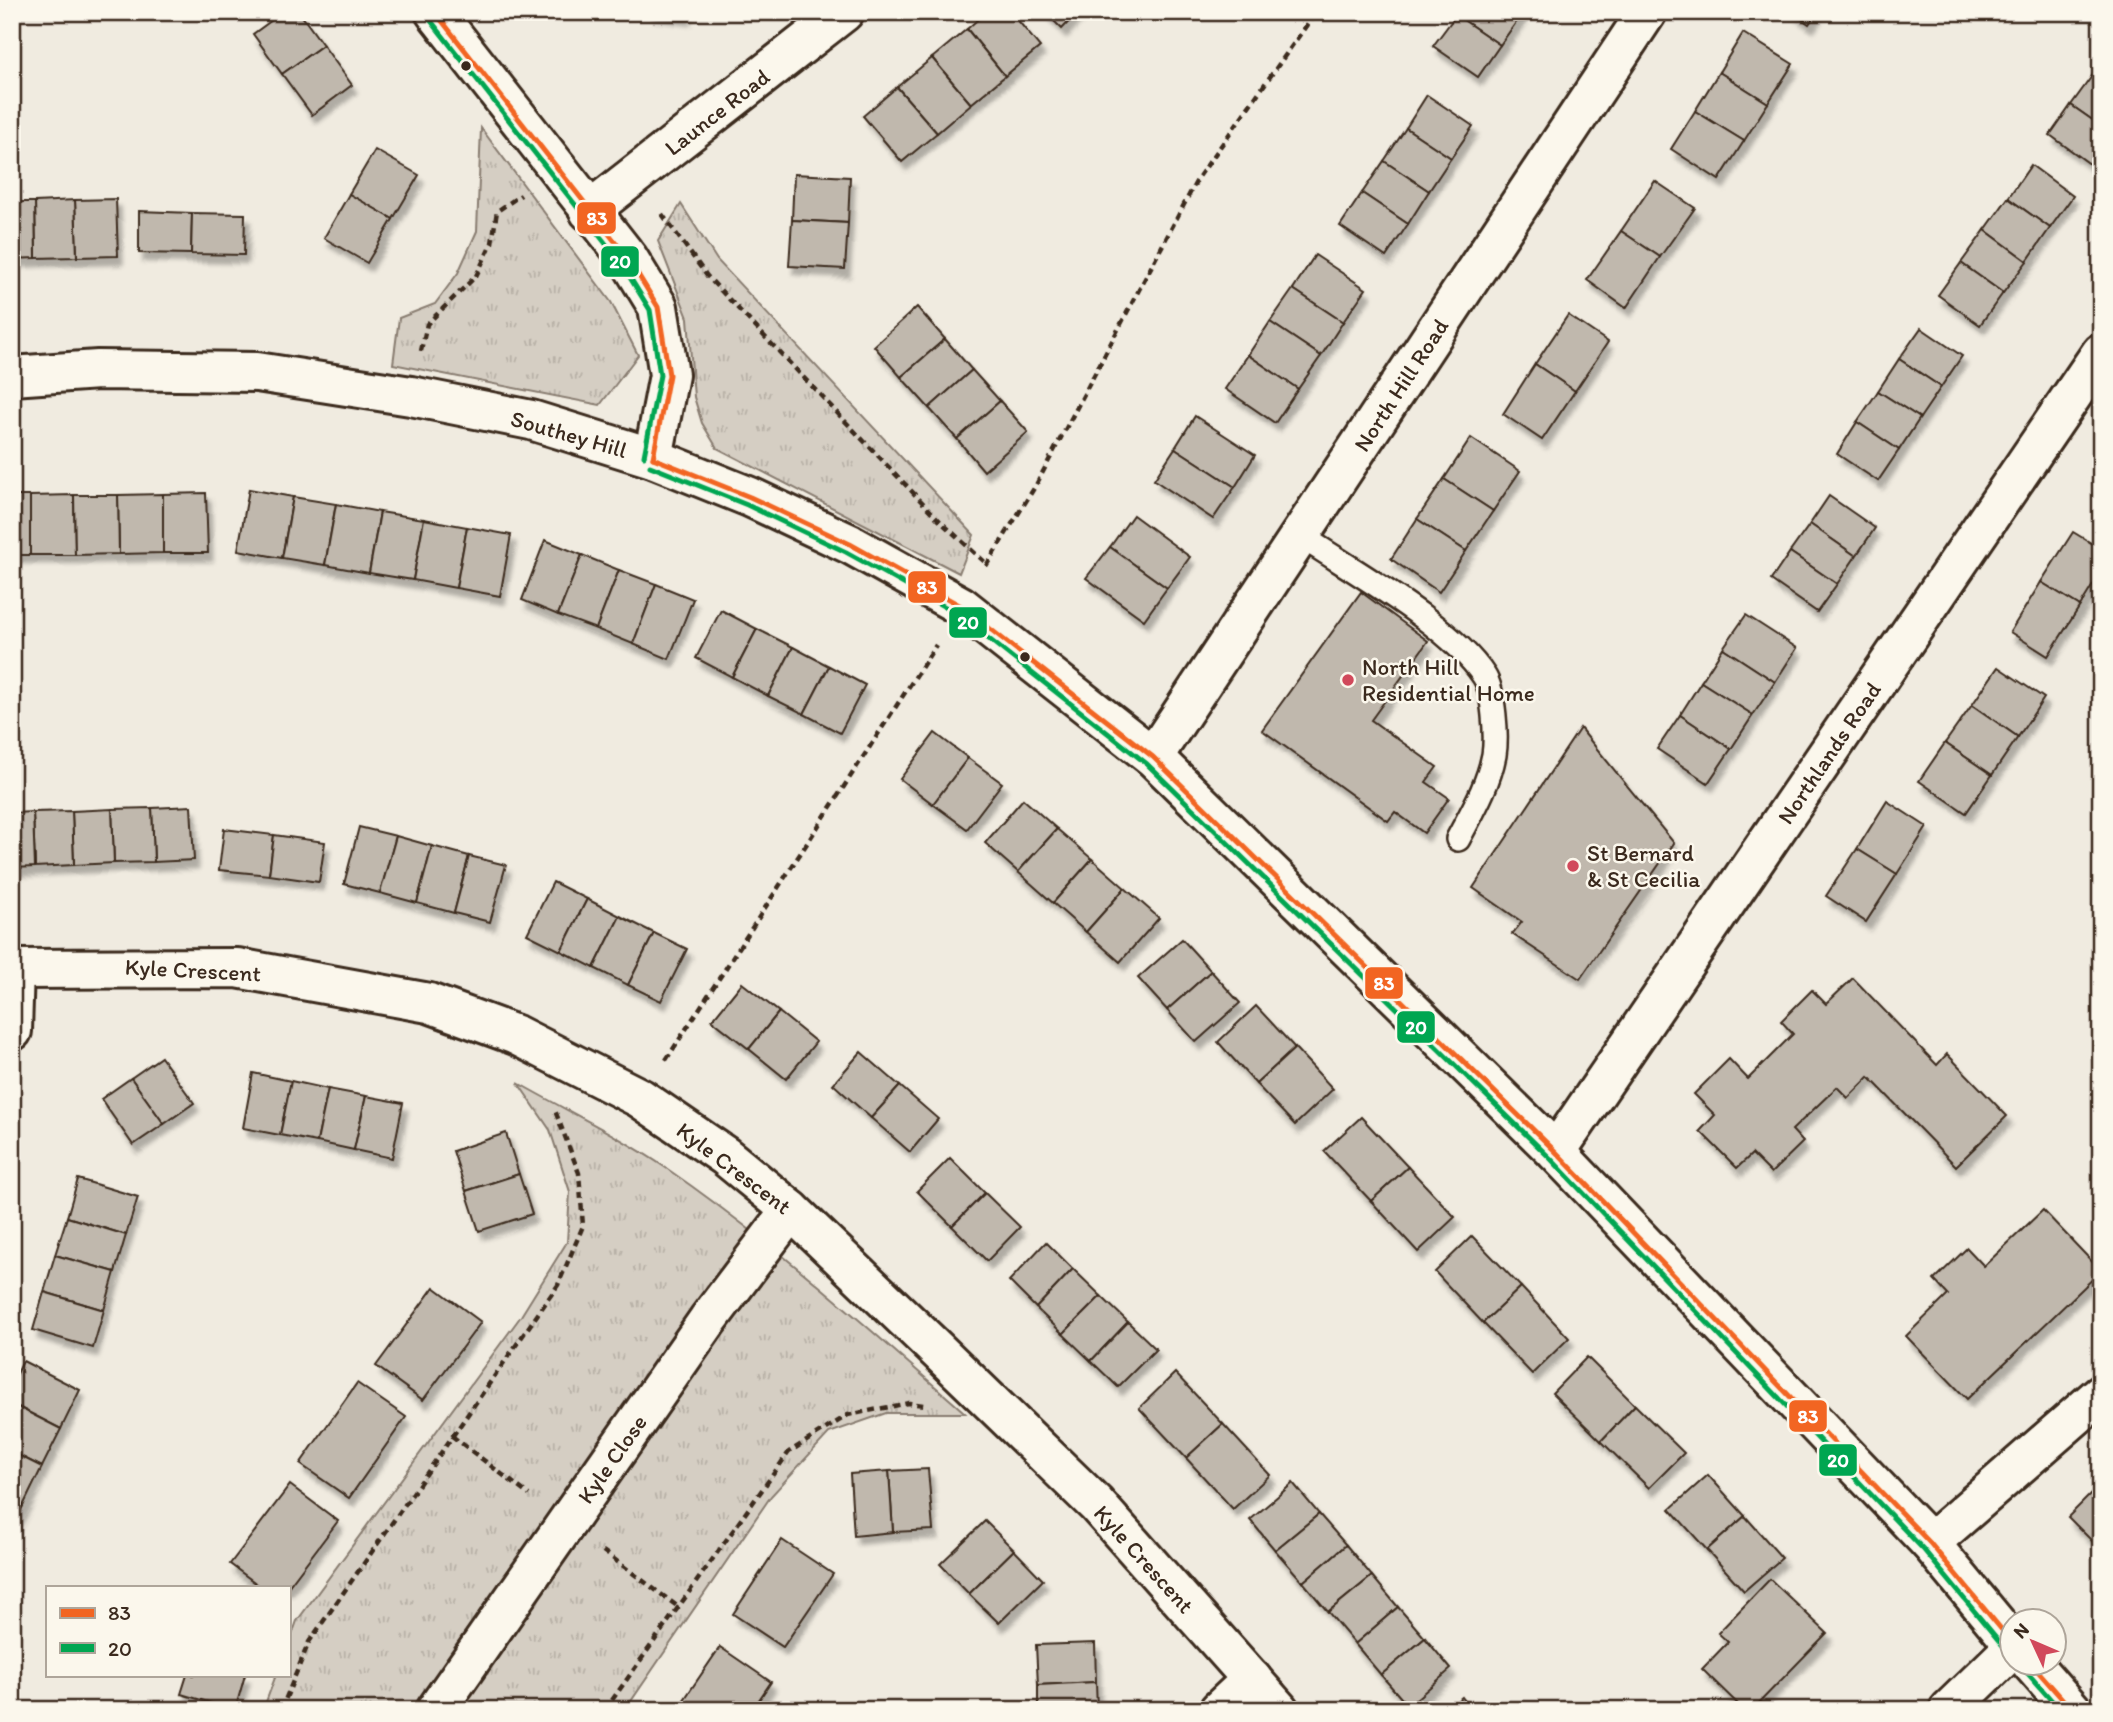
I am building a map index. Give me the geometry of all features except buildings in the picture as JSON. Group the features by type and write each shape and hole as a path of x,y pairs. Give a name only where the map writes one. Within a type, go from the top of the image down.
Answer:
{"street":[{"path":"435,12 628,258 658,307 669,375 653,458"},
{"name":"Launce Road","path":"589,211 844,12"},
{"name":"North Hill Road","path":"1153,757 1647,12"},
{"name":"Northlands Road","path":"1556,1153 2101,352"},
{"name":"Southey Hill","path":"12,376 98,370 257,372 411,396 531,420 653,458 750,497 850,544 961,606 1153,757 1556,1153 1930,1543 1997,1624"},
{"name":"Kyle Crescent","path":"13,969 237,968 429,1003 516,1035 640,1098 725,1156 791,1210 1096,1504 1279,1710"},
{"path":"12,1031 13,969"},
{"name":"Kyle Close","path":"436,1710 708,1320 791,1210"},
{"path":"1930,1543 2101,1394"},
{"path":"1949,1710 1997,1664"},
{"path":"2042,1676 2072,1710"},
{"path":"1219,1710 1252,1679"}],"lane":[{"path":"1301,536 1435,626 1467,654 1486,678 1494,714 1494,754 1483,791 1458,839"}],"path":[{"path":"640,1098 961,606 1036,485 1198,178 1316,12"},
{"path":"411,396 426,324 476,276 492,243 497,211 557,170"},
{"path":"635,176 707,276 914,494 987,564"},
{"path":"281,1710 309,1642 558,1285 583,1226 579,1173 560,1120 516,1035"},
{"path":"605,1710 789,1452 848,1415 909,1403 1005,1415"}],"green space":[{"path":"481,128 611,302 638,355 600,405 393,364 399,318 435,304 458,273 477,231"},
{"path":"681,204 717,260 974,535 959,573 717,448 702,423 694,397 688,318 658,241"},
{"path":"518,1083 630,1145 706,1196 819,1286 965,1413 886,1413 829,1433 771,1496 625,1710 263,1710 276,1676 290,1676 290,1640 297,1621 521,1316 567,1242 570,1192 550,1130"}],"transit line":[{"name":"83","path":"435,12 628,258 658,307 669,375 653,458"},
{"name":"20","path":"428,17 621,263 650,310 660,375 644,456"},
{"name":"83","path":"653,458 750,497 850,544 961,606 1153,757 1556,1152 1930,1543 1997,1624"},
{"name":"20","path":"650,466 747,505 846,552 956,613 1147,764 1550,1158 1923,1549 1997,1639"},
{"name":"20","path":"2030,1676 2060,1710"},
{"name":"83","path":"2042,1676 2072,1710"}],"place":[{"name":"North Hill Residential Home","path":"1348,680"},
{"name":"St Bernard & St Cecilia","path":"1573,866"}]}
